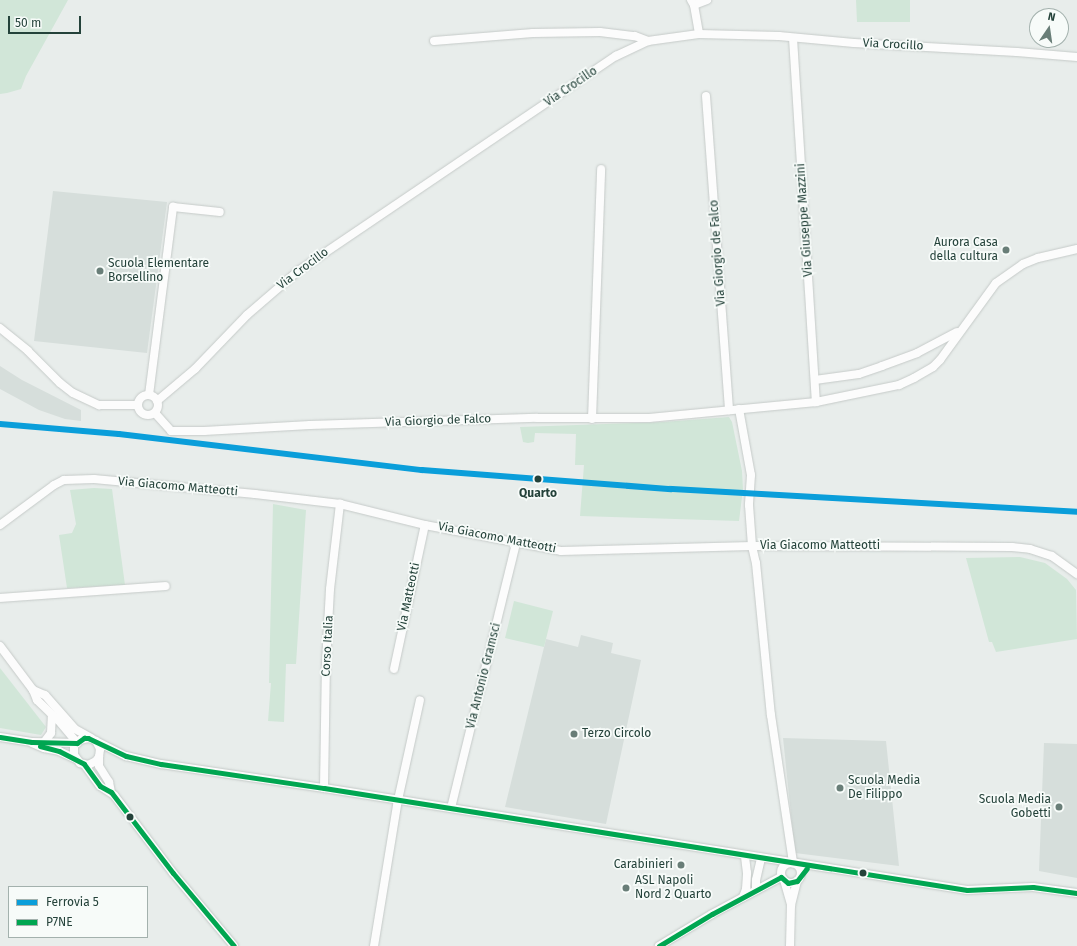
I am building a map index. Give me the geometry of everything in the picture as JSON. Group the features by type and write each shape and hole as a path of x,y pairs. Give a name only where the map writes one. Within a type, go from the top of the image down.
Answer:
{"street":[{"path":"699,34 692,3 707,0"},
{"path":"434,40 533,33 600,32 635,36 648,41"},
{"name":"Via Crocillo","path":"158,401 195,369 247,315 298,271 616,56 648,41 699,34 793,38 1017,52 1077,58"},
{"name":"Via Giuseppe Mazzini","path":"793,38 816,402"},
{"name":"Via Giorgio de Falco","path":"706,96 729,410"},
{"path":"592,419 601,169"},
{"path":"149,395 173,207 220,212"},
{"name":"Via Giorgio de Falco","path":"155,413 171,432 537,418 649,418 816,402 899,385 933,367 940,360 959,331 996,283 1022,264 1038,258 1077,249"},
{"path":"0,328 43,366 60,384 88,401 111,406 138,405"},
{"name":"Via Giorgio de Falco","path":"815,380 859,374 930,347 959,331"},
{"path":"930,347 937,352 940,360"},
{"path":"149,395 158,401 158,407 155,413 149,415 143,414 138,405 143,396 149,395"},
{"path":"740,409 751,474 749,504 752,546 756,562 771,715 793,863 799,867 801,873"},
{"name":"Via Giacomo Matteotti","path":"0,525 54,485 64,480 94,479 340,504 425,525 516,544 560,551 752,546 1012,547 1030,549 1052,556 1077,574"},
{"name":"Corso Italia","path":"324,788 326,663 330,589 340,504"},
{"name":"Via Matteotti","path":"394,669 425,525"},
{"name":"Via Antonio Gramsci","path":"451,808 516,544"},
{"path":"0,598 166,586"},
{"path":"0,646 33,690 37,700 58,720 76,743"},
{"path":"33,690 45,695 76,728 94,740 126,756 161,764 324,788 745,856 967,890 1033,887 1077,893"},
{"path":"374,946 398,800 420,700"},
{"path":"45,741 51,733 52,715"},
{"path":"0,737 32,742 45,741 76,743 84,738 94,740 100,749 99,766 109,782 111,792"},
{"path":"32,742 44,748 59,751 84,764 100,786 111,792 173,873 234,946"},
{"path":"76,743 74,751 76,759"},
{"path":"84,764 93,764 99,757"},
{"path":"743,897 746,889 747,873 745,856"},
{"path":"756,890 756,880 761,858"},
{"path":"791,905 783,878 780,873 783,866 793,863"},
{"path":"790,946 791,905 797,881 801,873 812,866"},
{"path":"659,946 743,897 783,878"},
{"path":"783,878 788,883 797,881"}],"shaded area":[{"name":"Scuola Elementare Borsellino","path":"53,191 167,202 147,353 34,341"},
{"path":"0,366 22,380 81,410 81,421 65,419 39,410 0,389"},
{"name":"Terzo Circolo","path":"581,635 613,643 611,653 641,660 606,824 505,807 546,639 578,647"},
{"name":"Scuola Media De Filippo","path":"783,738 886,741 899,866 795,853"},
{"name":"Scuola Media Gobetti","path":"1044,743 1077,744 1077,878 1039,871"}],"green space":[{"path":"0,0 68,0 26,76 21,89 0,94"},
{"path":"856,0 910,0 910,22 857,22"},
{"path":"729,417 732,422 742,471 743,489 739,521 580,516 584,465 575,465 576,434 535,433 534,442 528,443 523,442 520,427 663,422"},
{"path":"94,488 112,489 125,585 67,588 59,535 72,533 76,524 70,490"},
{"path":"273,504 306,510 296,664 286,664 284,722 268,721 271,683 269,683"},
{"path":"1020,557 1045,563 1067,579 1076,590 1077,639 996,652 992,642 989,642 966,558"},
{"path":"514,601 553,611 544,647 505,638"},
{"path":"0,668 46,727 41,735 0,728"}],"rail line":[{"name":"5","path":"0,424 119,434 422,470 671,489 1077,512"}],"transit line":[{"name":"P7NE","path":"0,737 32,742 77,743 84,738 88,738 126,756 161,764 324,788 967,890 1033,887 1077,893"},
{"name":"P7NE","path":"40,746 59,751 84,764 100,786 111,792 173,873 234,946"},
{"name":"P7NE","path":"659,946 712,914 781,877 788,883 797,881 807,868"}],"place":[{"name":"Aurora Casa della cultura","path":"1006,250"},
{"name":"Scuola Elementare Borsellino","path":"100,271"},
{"name":"Quarto","path":"538,479"},
{"name":"Terzo Circolo","path":"574,734"},
{"name":"Scuola Media De Filippo","path":"840,788"},
{"name":"Scuola Media Gobetti","path":"1059,807"},
{"name":"Carabinieri","path":"681,865"},
{"name":"ASL Napoli Nord 2 Quarto","path":"626,888"}]}
